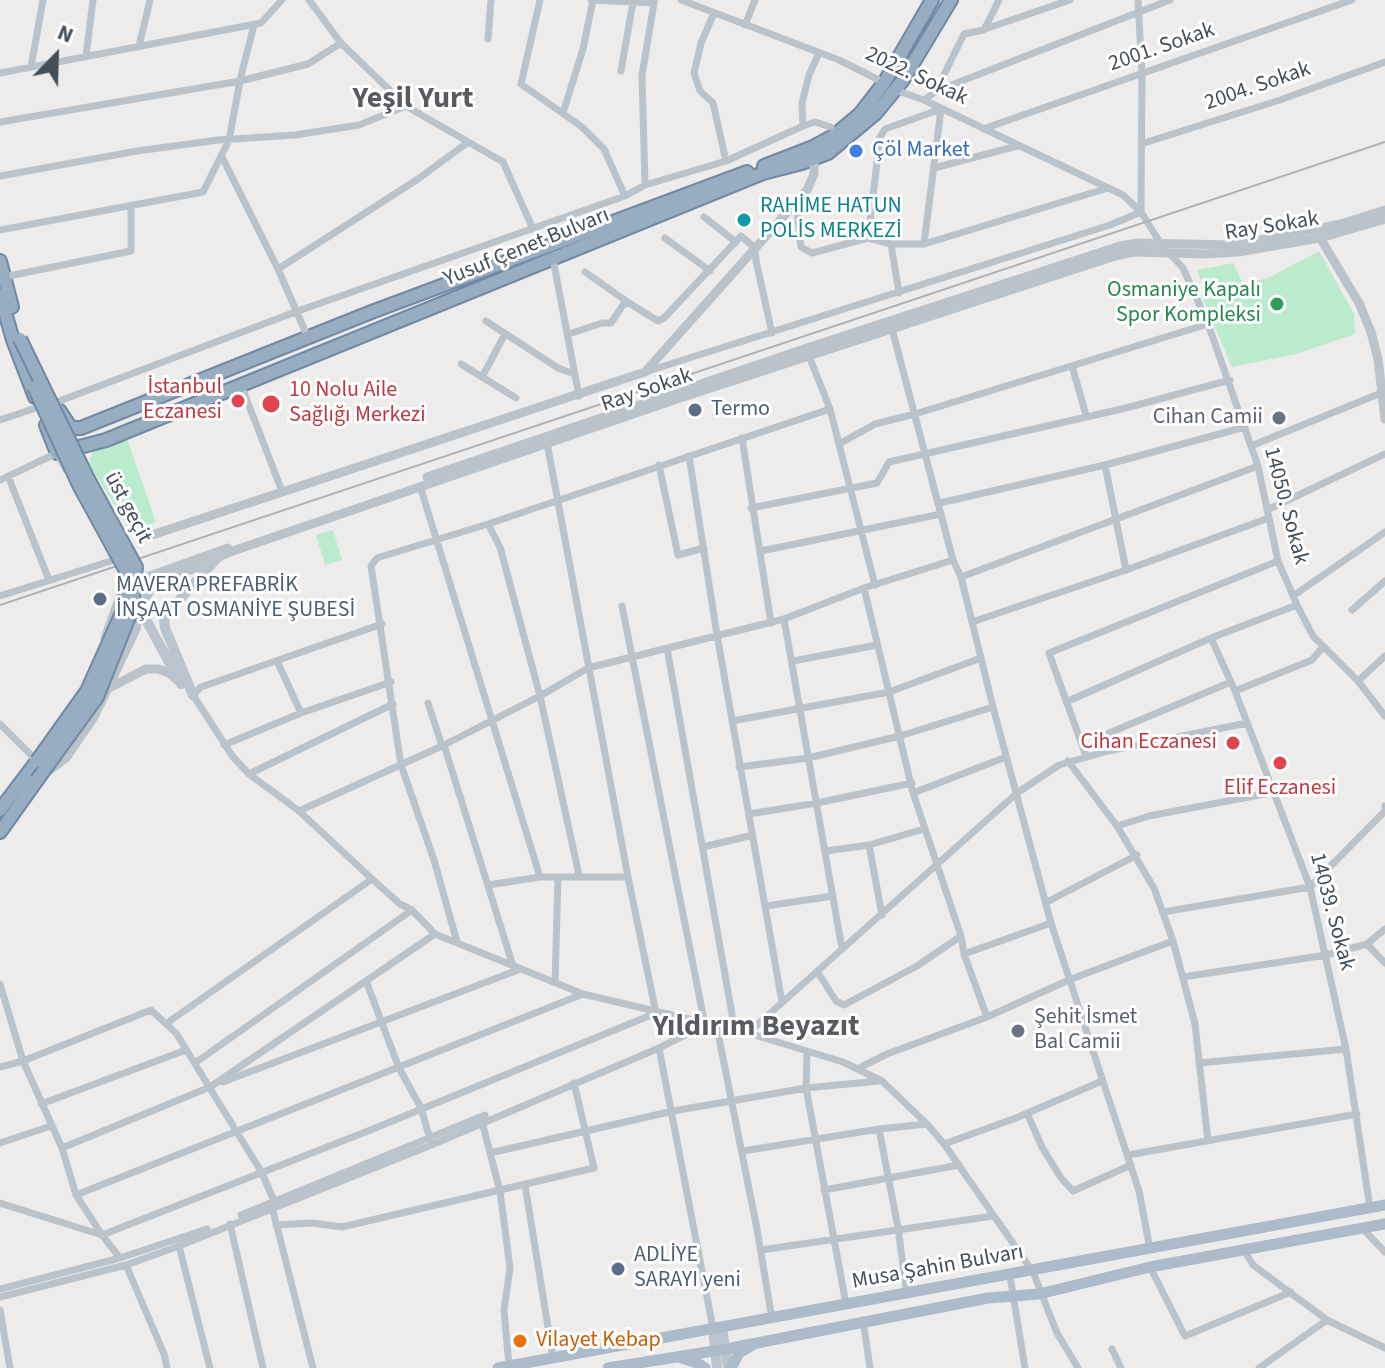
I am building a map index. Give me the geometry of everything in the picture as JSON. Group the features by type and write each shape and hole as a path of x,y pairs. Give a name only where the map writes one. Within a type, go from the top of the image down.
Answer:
{"highway":[{"name":"Yusuf Çenet Bulvarı","path":"890,86 932,0"},
{"name":"Yusuf Çenet Bulvarı","path":"54,403 71,428 81,428 628,215 839,146 866,124 951,0"},
{"name":"Yusuf Çenet Bulvarı","path":"57,453 106,440 814,153"},
{"path":"0,261 17,340 57,453"},
{"path":"0,295 79,485 126,571 126,604 87,691 0,810"},
{"path":"17,340 54,403"},
{"name":"üst geçit","path":"17,340 136,567 132,609 97,697 37,780"},
{"path":"0,832 37,780"}],"main road":[{"path":"193,695 165,628 164,617 217,558"},
{"path":"128,587 181,684"},
{"name":"Musa Şahin Bulvarı","path":"504,1367 1385,1205"},
{"name":"Musa Şahin Bulvarı","path":"608,1368 863,1320 1012,1295 1039,1294 1243,1248 1385,1224"},
{"path":"730,1368 739,1353 748,1346 833,1330 863,1320"},
{"path":"717,1327 721,1349 730,1368"},
{"path":"717,1368 721,1349"},
{"path":"674,1357 705,1368"}],"street":[{"path":"31,67 43,0"},
{"path":"86,56 93,0"},
{"path":"139,46 150,0"},
{"path":"0,73 254,25 261,23 282,0"},
{"path":"309,0 341,43 406,106 503,162 533,229"},
{"path":"488,39 491,0"},
{"path":"540,0 521,84 563,113 604,149 625,196"},
{"path":"563,113 583,49 592,0 654,1 642,75 645,185"},
{"name":"2022. Sokak","path":"681,0 819,53 924,100 1123,195 1141,212"},
{"path":"745,25 755,0"},
{"path":"984,30 999,0"},
{"path":"936,91 964,34 1070,0"},
{"path":"143,538 645,372 1110,225 1141,212 1142,74 1138,0"},
{"path":"924,100 936,91 1170,0"},
{"name":"2001. Sokak","path":"983,129 1352,0"},
{"path":"621,71 633,2"},
{"path":"714,13 701,43 694,73 700,91 713,103 726,161"},
{"path":"0,230 203,192 229,140 254,25"},
{"path":"0,122 240,81 308,64 341,43"},
{"path":"803,126 802,103 819,53"},
{"name":"2004. Sokak","path":"1141,144 1280,100 1385,62"},
{"path":"0,176 137,151 295,135 359,125 406,106"},
{"path":"868,238 880,137 885,129 941,109 924,244"},
{"path":"54,403 298,311 625,196 645,185 726,161 803,126 815,122 831,127"},
{"path":"278,269 418,179 467,143"},
{"path":"934,168 1018,146"},
{"path":"645,372 796,202 812,181 814,153"},
{"path":"222,157 298,311 308,338"},
{"path":"796,202 801,247 812,253 868,238 891,244 924,244 1108,188"},
{"path":"4,277 131,251 131,205"},
{"path":"1385,210 1318,234 1359,303 1381,358 1385,419"},
{"name":"14050. Sokak","path":"1141,212 1183,268 1208,324 1258,466 1278,561 1297,605 1322,648 1358,681 1385,716"},
{"path":"704,217 736,242"},
{"name":"Ray Sokak","path":"37,780 66,758 94,717 153,587 217,558 547,443 1115,256 1165,248 1226,253 1385,219"},
{"path":"585,272 658,321 741,236 755,248 772,333"},
{"path":"665,238 710,271"},
{"path":"0,724 37,761 45,742 88,680 122,591 136,581 542,437 1120,246 1137,243 1165,248"},
{"path":"891,244 899,293"},
{"path":"553,259 579,396"},
{"path":"569,334 611,323 623,305 629,303"},
{"path":"486,321 558,368 574,374"},
{"path":"839,444 875,424 1208,324"},
{"path":"892,329 953,560 961,577 1051,923 1139,1191 1150,1249"},
{"path":"482,377 505,334"},
{"path":"809,356 830,409 875,585"},
{"path":"461,364 516,398"},
{"path":"1072,366 1086,415"},
{"path":"751,508 877,483 889,462 1126,408 1230,380"},
{"path":"241,385 282,491"},
{"path":"1251,446 1381,393"},
{"path":"0,420 39,407"},
{"path":"457,942 434,860 401,765 391,682 371,566 373,561 557,503 659,465 830,409"},
{"path":"940,503 1105,465 1245,427"},
{"path":"742,438 771,623"},
{"path":"547,443 656,1013"},
{"path":"0,596 92,567 114,558 57,453 4,478 49,580"},
{"path":"972,622 1126,570 1268,514 1385,454"},
{"path":"689,456 739,767 782,1002"},
{"path":"659,465 678,555 704,548"},
{"path":"1105,465 1126,570"},
{"path":"961,577 1258,466"},
{"path":"420,486 540,877"},
{"path":"761,551 941,514"},
{"path":"488,524 500,547 540,696 579,875"},
{"path":"1293,596 1385,532"},
{"path":"299,811 443,745 588,668 771,623 864,588 953,560"},
{"path":"1086,756 1049,653 1278,561"},
{"path":"1352,610 1385,581"},
{"path":"864,588 913,793 987,1017"},
{"path":"1066,702 1211,638 1297,605"},
{"path":"622,606 702,1024"},
{"path":"784,619 842,949"},
{"path":"193,695 201,687 382,624"},
{"name":"14039. Sokak","path":"1211,638 1235,691 1310,887 1346,1049 1370,1208"},
{"path":"793,661 877,645"},
{"path":"667,648 735,1031"},
{"path":"1235,691 1312,660 1322,648"},
{"path":"1358,681 1385,656"},
{"path":"732,721 889,692 981,658"},
{"path":"277,661 301,713"},
{"path":"109,688 146,669 169,673 193,695 224,745 249,774 299,811 435,934 583,994 748,1033 859,1068 882,1081 944,1144 1033,1272 1039,1294 1057,1333 1078,1368"},
{"path":"224,745 301,713 391,682"},
{"path":"1109,733 1231,682"},
{"path":"428,703 516,968"},
{"path":"249,774 393,704"},
{"path":"739,767 808,758 900,736 993,707"},
{"path":"748,1033 1017,793 1068,761 1247,723"},
{"path":"913,793 1006,757"},
{"path":"1068,761 1137,855 1163,912 1195,1024 1208,1141"},
{"path":"749,814 912,783"},
{"path":"1117,826 1149,816 1275,792"},
{"path":"1163,912 1310,887 1385,811 1385,806"},
{"path":"826,851 869,845 924,829"},
{"path":"703,847 753,835"},
{"path":"869,845 882,915"},
{"path":"1047,902 1137,855"},
{"path":"488,885 540,877 628,877"},
{"path":"555,982 558,877"},
{"path":"167,1023 372,879"},
{"path":"766,906 833,896"},
{"path":"195,1063 412,910"},
{"path":"964,954 1051,923"},
{"path":"1183,977 1326,955 1367,944 1385,929"},
{"path":"210,1087 435,934"},
{"path":"817,971 836,1001 844,1005 905,974 961,936"},
{"path":"859,1068 887,1054 987,1017 1071,979 1173,941"},
{"path":"1367,944 1385,963"},
{"path":"62,1148 516,968"},
{"path":"366,981 399,1068 421,1108 430,1139"},
{"path":"0,984 23,1061 62,1148 76,1195 123,1262 164,1354 167,1368"},
{"path":"76,1195 583,994"},
{"path":"0,1067 23,1061 151,1010 167,1023 262,1173 273,1204 313,1368"},
{"path":"0,1203 102,1235 656,1013"},
{"path":"0,1289 123,1262 482,1122 659,1048 702,1024"},
{"path":"0,1297 179,1246 702,1024"},
{"path":"717,1028 743,1151 772,1319"},
{"path":"659,1048 717,1327"},
{"path":"1199,1063 1346,1049"},
{"path":"41,1104 186,1050"},
{"path":"807,1052 806,1088 846,1304"},
{"path":"490,1153 673,1111 806,1088 882,1081"},
{"path":"944,1144 1102,1081"},
{"path":"276,1225 312,1223 342,1227 594,1168 574,1083"},
{"path":"1027,1113 1042,1147 1073,1191 1131,1165"},
{"path":"1128,1155 1357,1114"},
{"path":"482,1122 500,1191 510,1268 504,1310 504,1367"},
{"path":"743,1151 927,1124"},
{"path":"0,1143 51,1126"},
{"path":"879,1129 907,1295"},
{"path":"824,1190 959,1165"},
{"path":"525,1185 553,1358"},
{"path":"761,1250 993,1216"},
{"path":"230,1224 263,1368"},
{"path":"1362,1228 1385,1252"},
{"path":"179,1246 210,1368"},
{"path":"1243,1248 1253,1265 1327,1320 1385,1348"},
{"path":"1150,1267 1185,1336 1291,1292"},
{"path":"1010,1276 1025,1368"},
{"path":"0,1310 10,1368"},
{"path":"863,1320 870,1368"},
{"path":"1259,1368 1327,1320"},
{"path":"1112,1349 1121,1368"}],"green space":[{"name":"Osmaniye Kapalı Spor Kompleksi","path":"1319,251 1354,314 1355,334 1296,354 1232,367 1201,295 1206,293 1197,270 1233,263 1243,284 1268,278"},
{"path":"126,436 156,522 131,532 89,464 93,450"},
{"path":"333,530 342,560 325,565 316,535"}],"railway":[{"path":"0,605 1385,142"}],"place":[{"name":"Çöl Market","path":"856,151"},
{"name":"RAHİME HATUN POLİS MERKEZİ","path":"744,220"},
{"name":"Osmaniye Kapalı Spor Kompleksi","path":"1277,304"},
{"name":"İstanbul Eczanesi","path":"238,401"},
{"name":"10 Nolu Aile Sağlığı Merkezi","path":"271,404"},
{"name":"Termo","path":"695,410"},
{"name":"Cihan Camii","path":"1279,418"},
{"name":"MAVERA PREFABRİK İNŞAAT OSMANİYE ŞUBESİ","path":"100,599"},
{"name":"Cihan Eczanesi","path":"1233,743"},
{"name":"Elif Eczanesi","path":"1280,763"},
{"name":"Şehit İsmet Bal Camii","path":"1018,1031"},
{"name":"ADLİYE SARAYI yeni","path":"618,1269"},
{"name":"Vilayet Kebap","path":"520,1341"}],"district":[{"name":"Yeşil Yurt","path":"413,100"},
{"name":"Yıldırım Beyazıt","path":"756,1028"}]}
